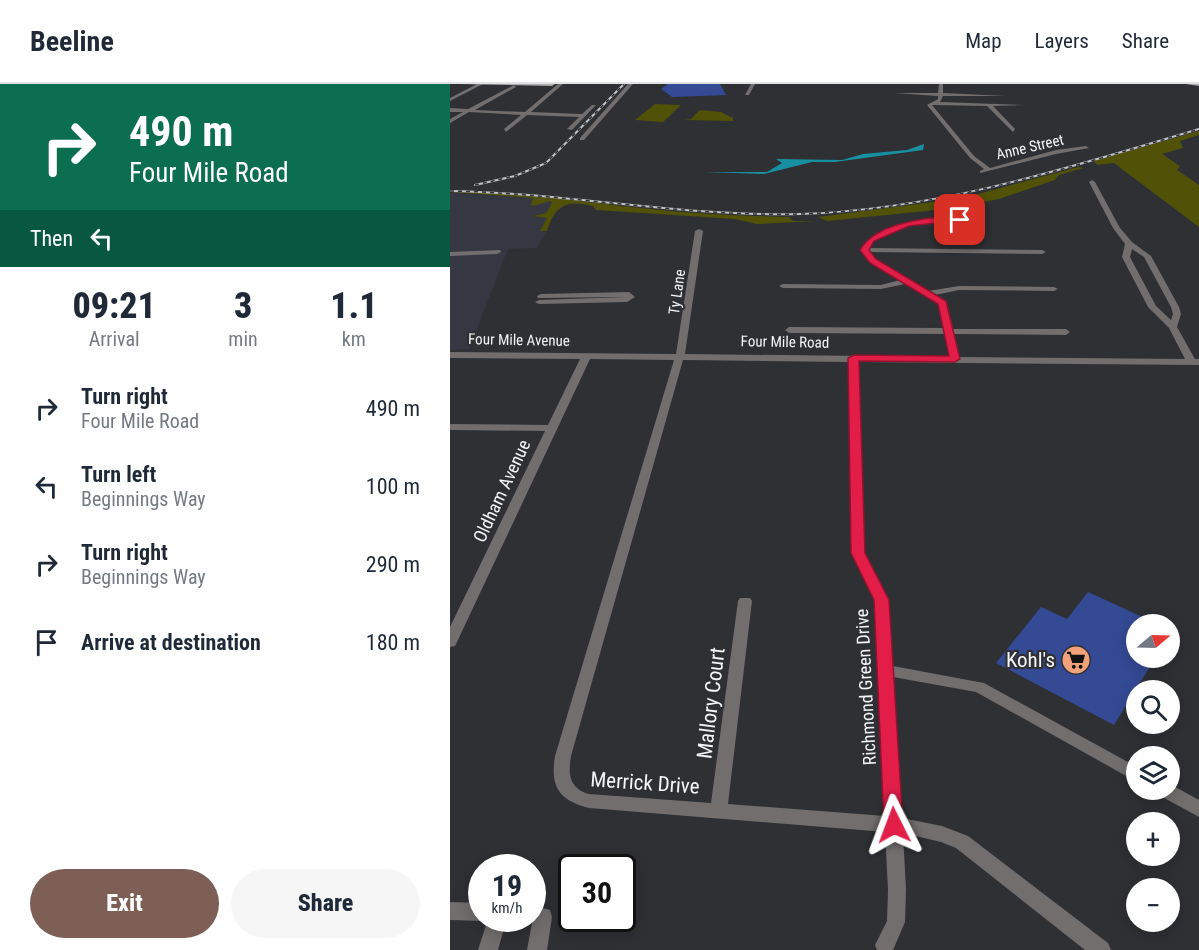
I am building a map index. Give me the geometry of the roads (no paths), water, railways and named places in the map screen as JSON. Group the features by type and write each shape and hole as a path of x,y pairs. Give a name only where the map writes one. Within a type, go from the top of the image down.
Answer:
{"main road":[{"path":"462,84 514,86 552,84"},
{"path":"1189,84 1199,84"}],"street":[{"path":"450,100 480,84"},
{"path":"506,130 561,84"},
{"path":"582,139 631,84"},
{"path":"747,94 753,84"},
{"path":"941,84 940,100 929,106 972,157 989,170"},
{"path":"450,121 514,86"},
{"path":"897,93 1004,96"},
{"path":"933,103 1023,105"},
{"path":"988,104 1012,130"},
{"path":"570,129 594,106"},
{"path":"450,110 584,116"},
{"name":"Anne Street","path":"981,172 1056,152 1086,148"},
{"path":"1092,182 1111,219 1129,244 1147,256 1177,314 1173,327"},
{"path":"864,250 870,240 907,224 929,220 960,220"},
{"name":"Ty Lane","path":"681,356 699,231"},
{"path":"1129,244 1126,257 1152,307 1173,327 1195,362"},
{"path":"864,250 1042,252"},
{"path":"864,250 873,261 943,303 955,359"},
{"path":"450,254 497,252"},
{"path":"1136,277 1158,277"},
{"path":"783,286 875,287 907,281"},
{"path":"929,293 959,288 1054,289"},
{"path":"629,294 631,297 627,300 540,299 629,294"},
{"path":"789,330 1066,332"},
{"name":"Four Mile Avenue","path":"450,355 587,356"},
{"name":"Four Mile Road","path":"587,356 1195,362"},
{"name":"Oldham Avenue","path":"450,642 587,356"},
{"name":"Merrick Drive","path":"681,356 562,756 561,779 564,789 577,798 894,825 932,831 962,842 1101,950"},
{"name":"Richmond Green Drive","path":"854,358 858,553 882,600 886,670 894,825 896,922 885,945"},
{"path":"452,430 551,428"},
{"name":"Mallory Court","path":"719,810 745,601"},
{"path":"886,670 979,687 1126,769"},
{"path":"1180,799 1199,809"},
{"path":"450,911 468,912"},
{"path":"488,950 494,932"},
{"path":"537,950 540,932"}],"water":[{"path":"924,144 923,150 835,162 812,162 764,174 705,172 767,172 782,163 776,159 842,160 863,154 907,150"}],"railway":[{"path":"475,185 515,176 546,163 624,84"},
{"path":"450,191 538,196 712,212 800,214 851,211 902,205 1002,185 1199,129"}],"place":[{"name":"Kohl's","path":"1076,660"}]}
